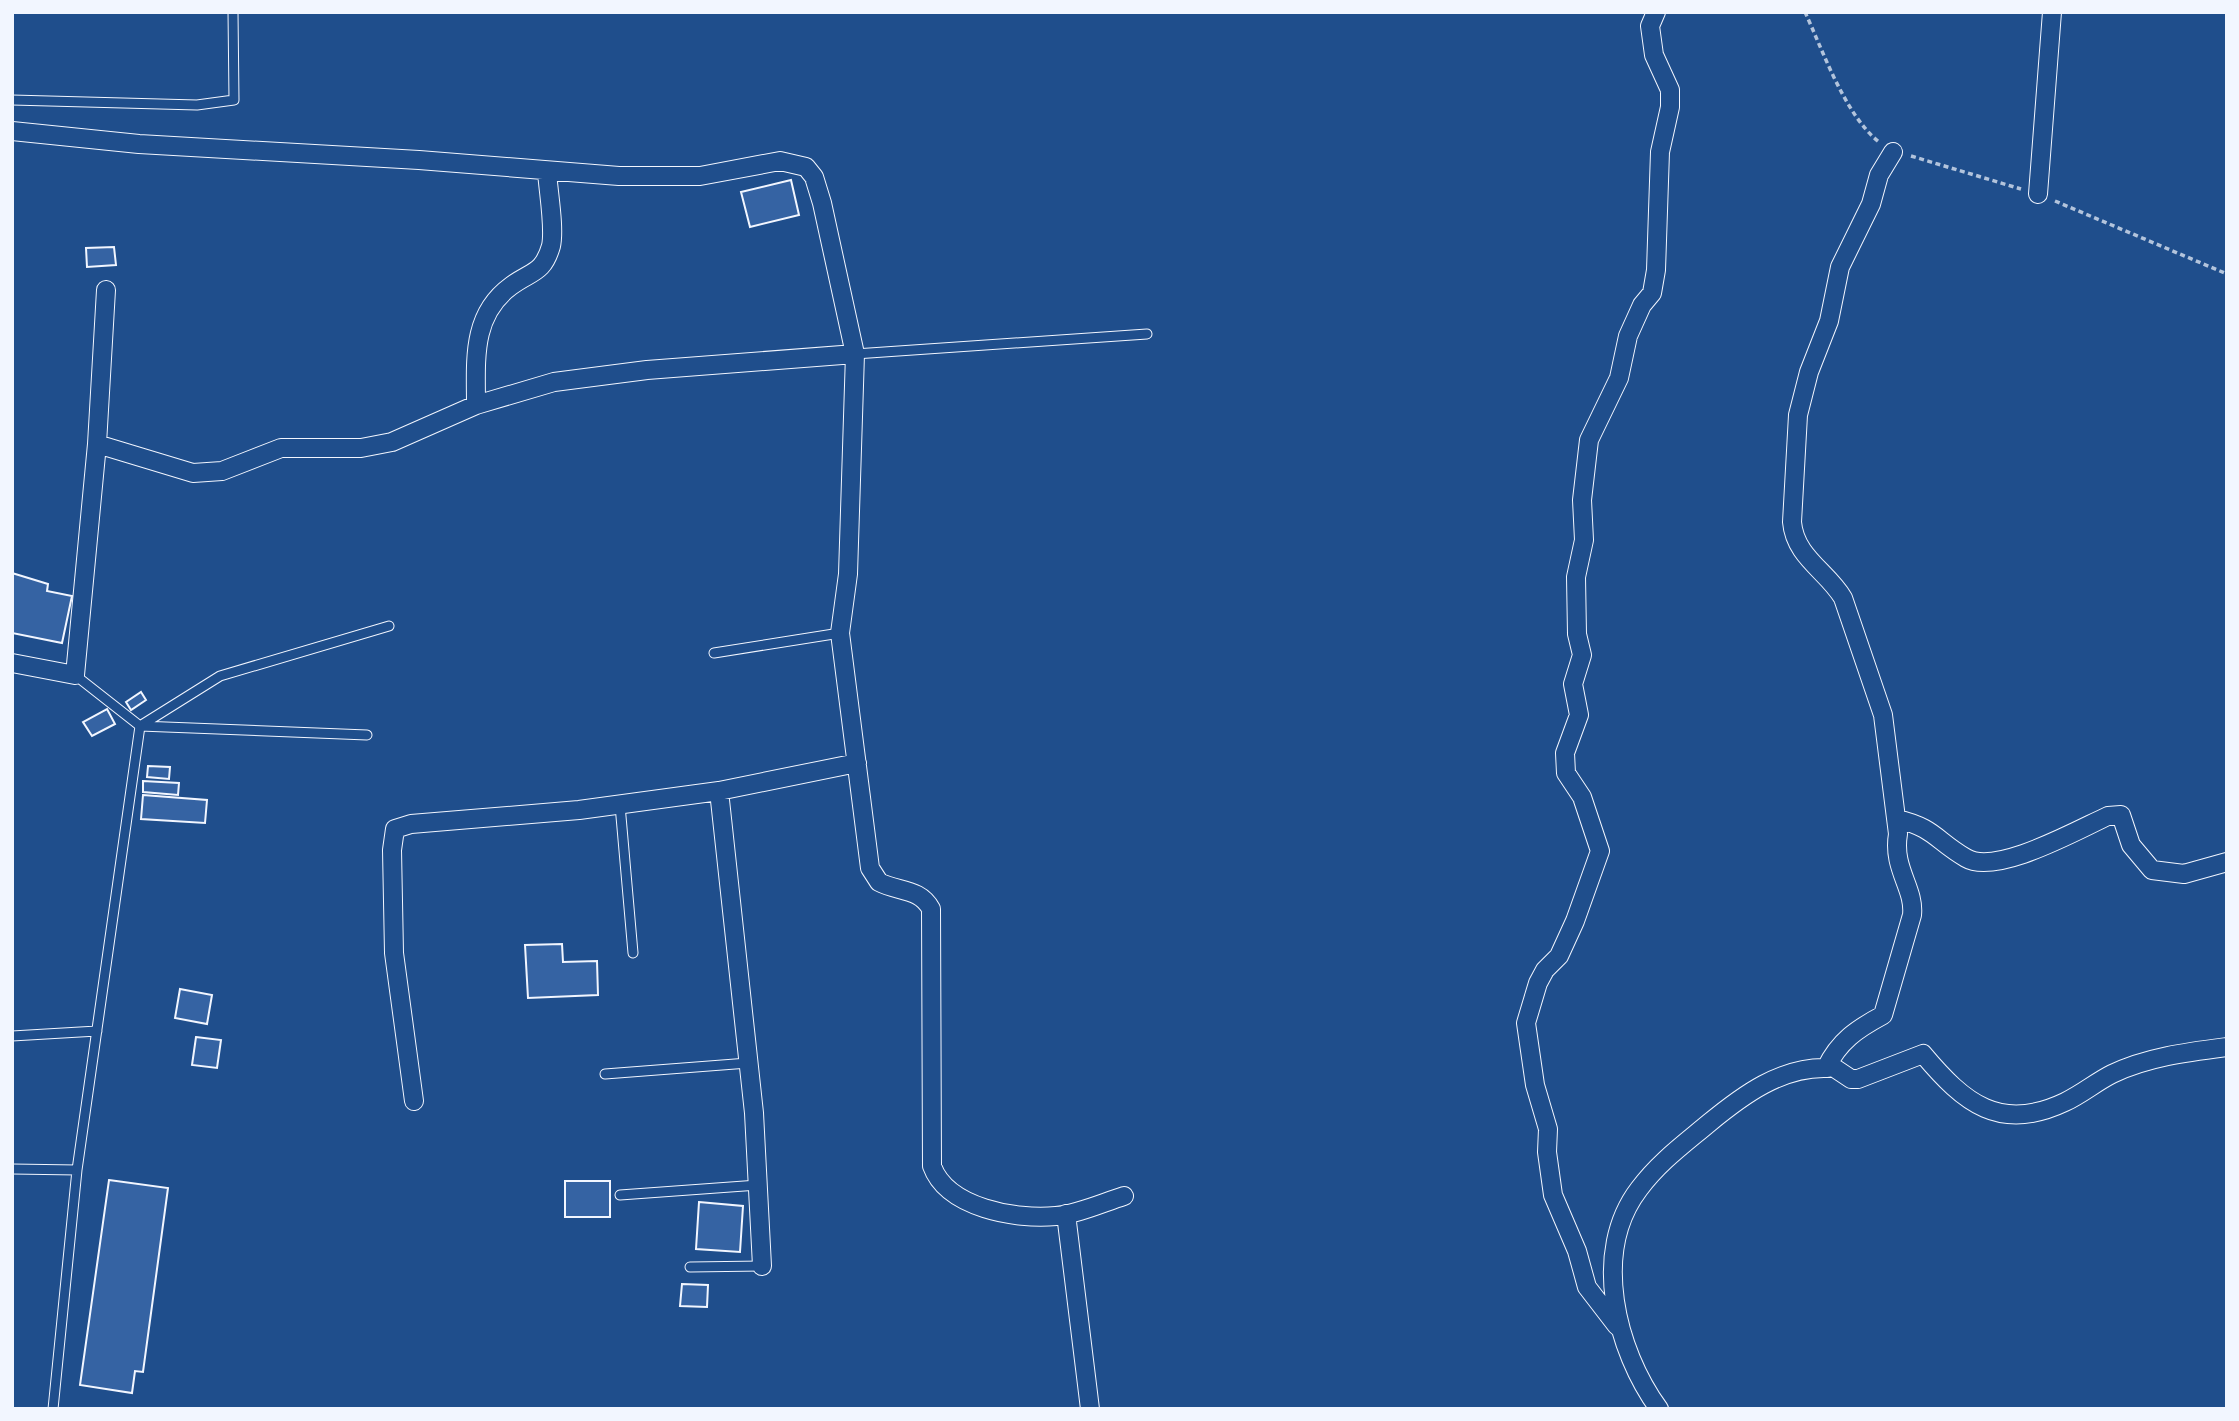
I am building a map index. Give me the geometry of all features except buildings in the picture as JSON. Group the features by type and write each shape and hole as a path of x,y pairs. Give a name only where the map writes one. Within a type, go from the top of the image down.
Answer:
{"street":[{"path":"1620,1329 1587,1287 1577,1251 1553,1195 1547,1152 1548,1129 1535,1086 1526,1023 1531,998 1545,970 1559,956 1600,851 1582,797 1566,773 1565,753 1579,715 1573,684 1582,655 1577,634 1576,578 1584,540 1582,500 1589,440 1619,378 1628,336 1642,305 1652,293 1657,270 1660,152 1670,107 1670,90 1654,55 1650,26 1656,12"},
{"path":"2038,194 2052,12"},
{"path":"12,131 139,144 419,160 619,176 699,176 780,161 806,167 814,177 822,203 855,354 848,574 840,633 870,868 879,882 912,892 925,899 930,909 932,1166 950,1194 984,1208 1042,1216 1066,1214 1124,1196"},
{"path":"1826,1068 1833,1053 1850,1033 1883,1015 1910,927 1913,904 1899,864 1883,715 1853,622 1835,584 1811,564 1794,538 1792,522 1798,415 1809,372 1829,321 1840,267 1871,204 1879,175 1893,152"},
{"path":"476,405 476,348 482,318 510,286 540,270 551,244 547,170"},
{"path":"12,663 75,675 97,444 106,290"},
{"path":"97,444 193,473 207,474 281,448 361,448 392,442 476,405 554,383 647,370 855,354"},
{"path":"414,1101 394,953 392,850 395,829 411,824 620,804 719,791 857,763"},
{"path":"719,791 748,1063 762,1266"},
{"path":"1896,819 1919,824 1967,859 1982,863 2018,856 2108,816 2121,815 2131,845 2152,870 2184,874 2227,862"},
{"path":"1659,1409 1640,1378 1620,1329 1615,1304 1617,1240 1629,1206 1638,1190 1665,1158 1736,1100 1790,1073 1806,1068 1833,1067 1851,1079 1858,1079 1923,1054 1959,1092 1988,1111 2006,1116 2064,1103 2127,1068 2170,1055 2227,1047"},
{"path":"1066,1214 1090,1409"}],"lane":[{"path":"12,100 197,105 234,100 233,12"},
{"path":"855,354 1147,334"},
{"path":"53,1409 77,1170 140,726 220,676 389,626"},
{"path":"714,653 840,633"},
{"path":"75,675 140,726 368,735"},
{"path":"620,804 633,953"},
{"path":"12,1036 97,1031"},
{"path":"605,1074 748,1063"},
{"path":"12,1169 77,1170"},
{"path":"620,1195 758,1185"},
{"path":"690,1267 762,1266"}],"path":[{"path":"1805,12 1842,91 1869,134 1893,152 1948,165 2038,194 2227,274"}]}
